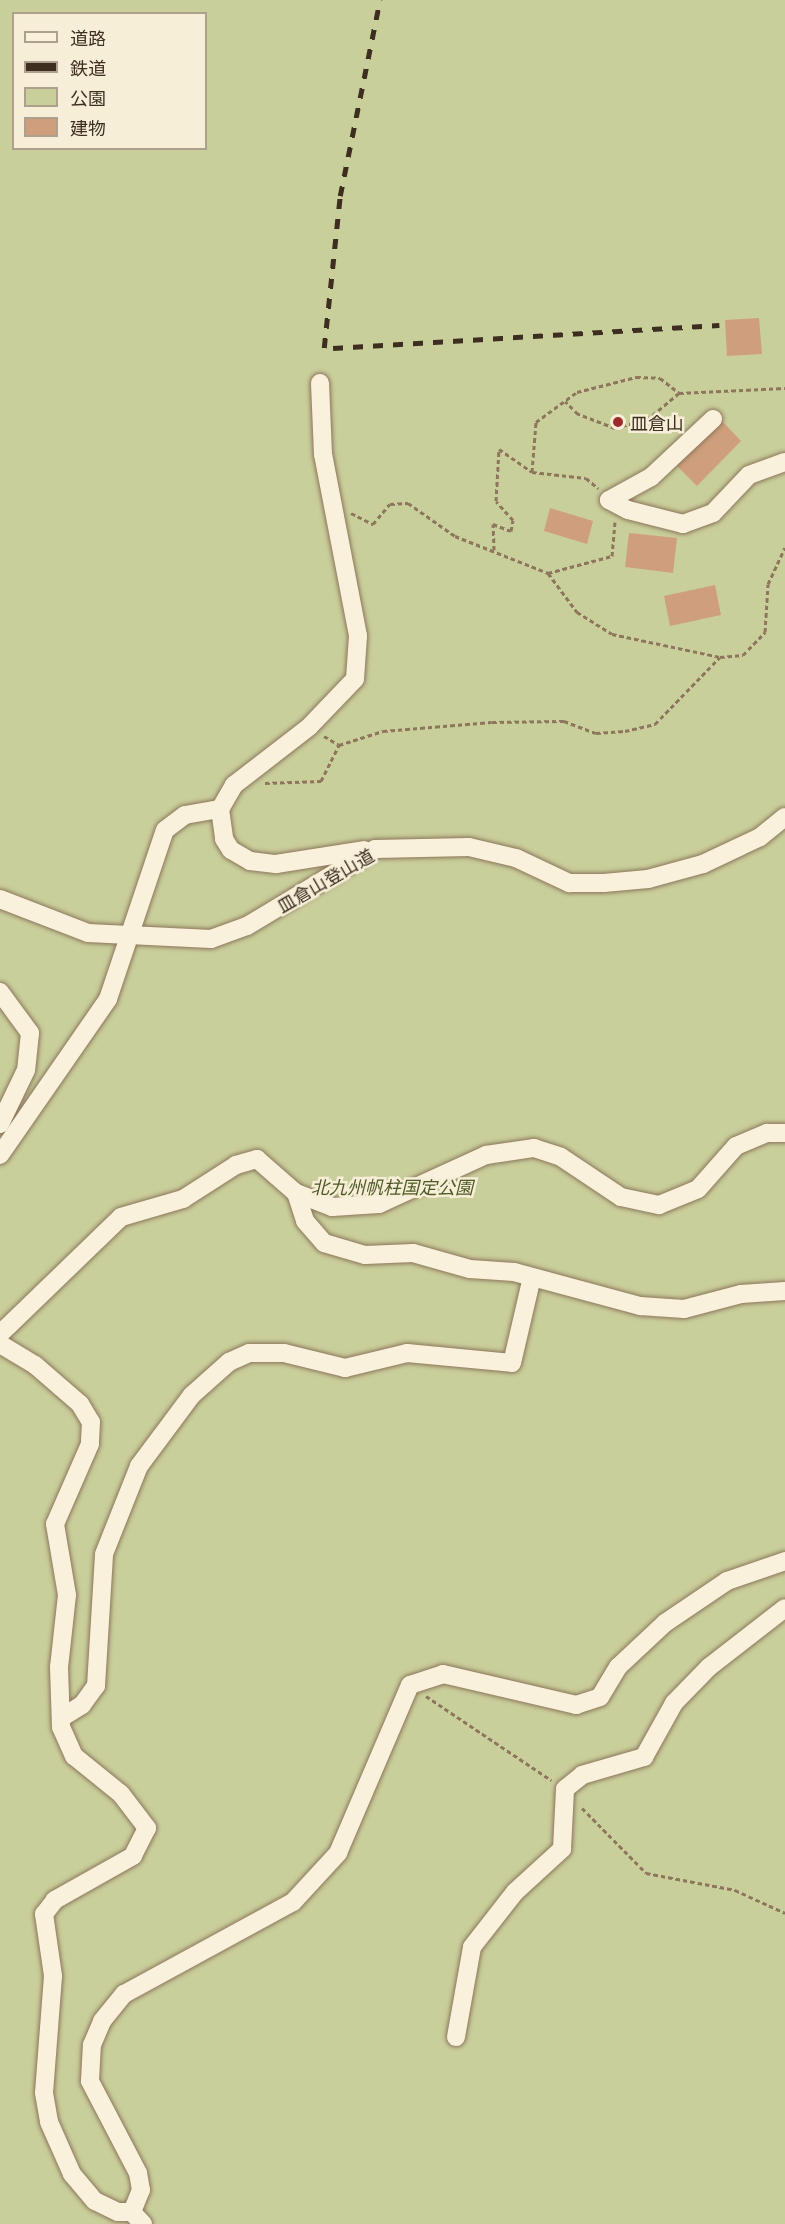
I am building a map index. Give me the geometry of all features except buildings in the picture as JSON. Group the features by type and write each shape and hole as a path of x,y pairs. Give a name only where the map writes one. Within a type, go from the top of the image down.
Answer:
{"street":[{"path":"320,383 330,498 359,661 355,679 309,727 234,785 220,809 231,850 262,864 375,849"},
{"path":"609,500 651,477 713,419"},
{"path":"609,500 628,510 683,524 712,513 750,475 785,462"},
{"path":"0,1155 108,999 127,933 165,830 185,815 220,809"},
{"name":"皿倉山登山道","path":"0,899 88,933 127,933 211,939 248,926 375,849 470,847 516,858 569,883 604,883 648,879 703,864 759,837 785,817"},
{"path":"0,992 30,1033 26,1070 0,1124"},
{"path":"0,1334 121,1217 183,1199 246,1159 270,1166 296,1193 332,1207 379,1204 486,1155 534,1148 561,1157 621,1197 660,1205 698,1189 736,1146 767,1133 785,1133"},
{"path":"296,1193 305,1221 324,1243 365,1255 413,1253 470,1269 532,1276 640,1306 684,1309 741,1294 785,1291"},
{"path":"61,1718 82,1705 96,1686 104,1554 139,1466 192,1395 229,1362 249,1353 284,1353 345,1368 407,1353 512,1363 532,1276"},
{"path":"0,1344 35,1365 80,1404 91,1422 90,1444 55,1524 67,1595 59,1667 61,1718 65,1744 74,1756 133,1806 147,1828 133,1856 55,1900 44,1914 53,1976 44,2093 49,2122 72,2174 95,2201 137,2218 141,2190 138,2174 90,2081 92,2045 102,2021 124,1994 293,1902 338,1853 410,1685 442,1674 576,1705 592,1700 665,1623 727,1581 785,1560"},
{"path":"456,2037 471,1947 515,1892 562,1849 565,1789 582,1775 644,1757 674,1703 709,1667 785,1608"}],"path":[{"path":"532,472 536,422 577,392 636,377 660,378 679,393"},
{"path":"565,401 578,414 615,428 648,419 679,393 785,388"},
{"path":"494,550 493,524 511,531 513,520 496,501 499,449 532,472 586,478 609,500 616,517 612,556 548,573"},
{"path":"330,498 373,524 390,504 408,503 455,536 548,573 577,612 612,633 720,657 743,655 765,632 768,584 785,548"},
{"path":"234,785 321,781 339,745 383,731 413,733 492,722 564,721 596,733 655,724 720,657"},
{"path":"309,727 339,745"},
{"path":"410,1685 565,1789 646,1874 735,1890 785,1913"}],"green space":[{"name":"北九州帆柱国定公園","path":"0,0 785,0 785,2224 0,2224"}],"railway":[{"path":"324,348 340,196 380,0"},
{"path":"333,348 719,325"}],"place":[{"name":"皿倉山","path":"618,422"}]}
